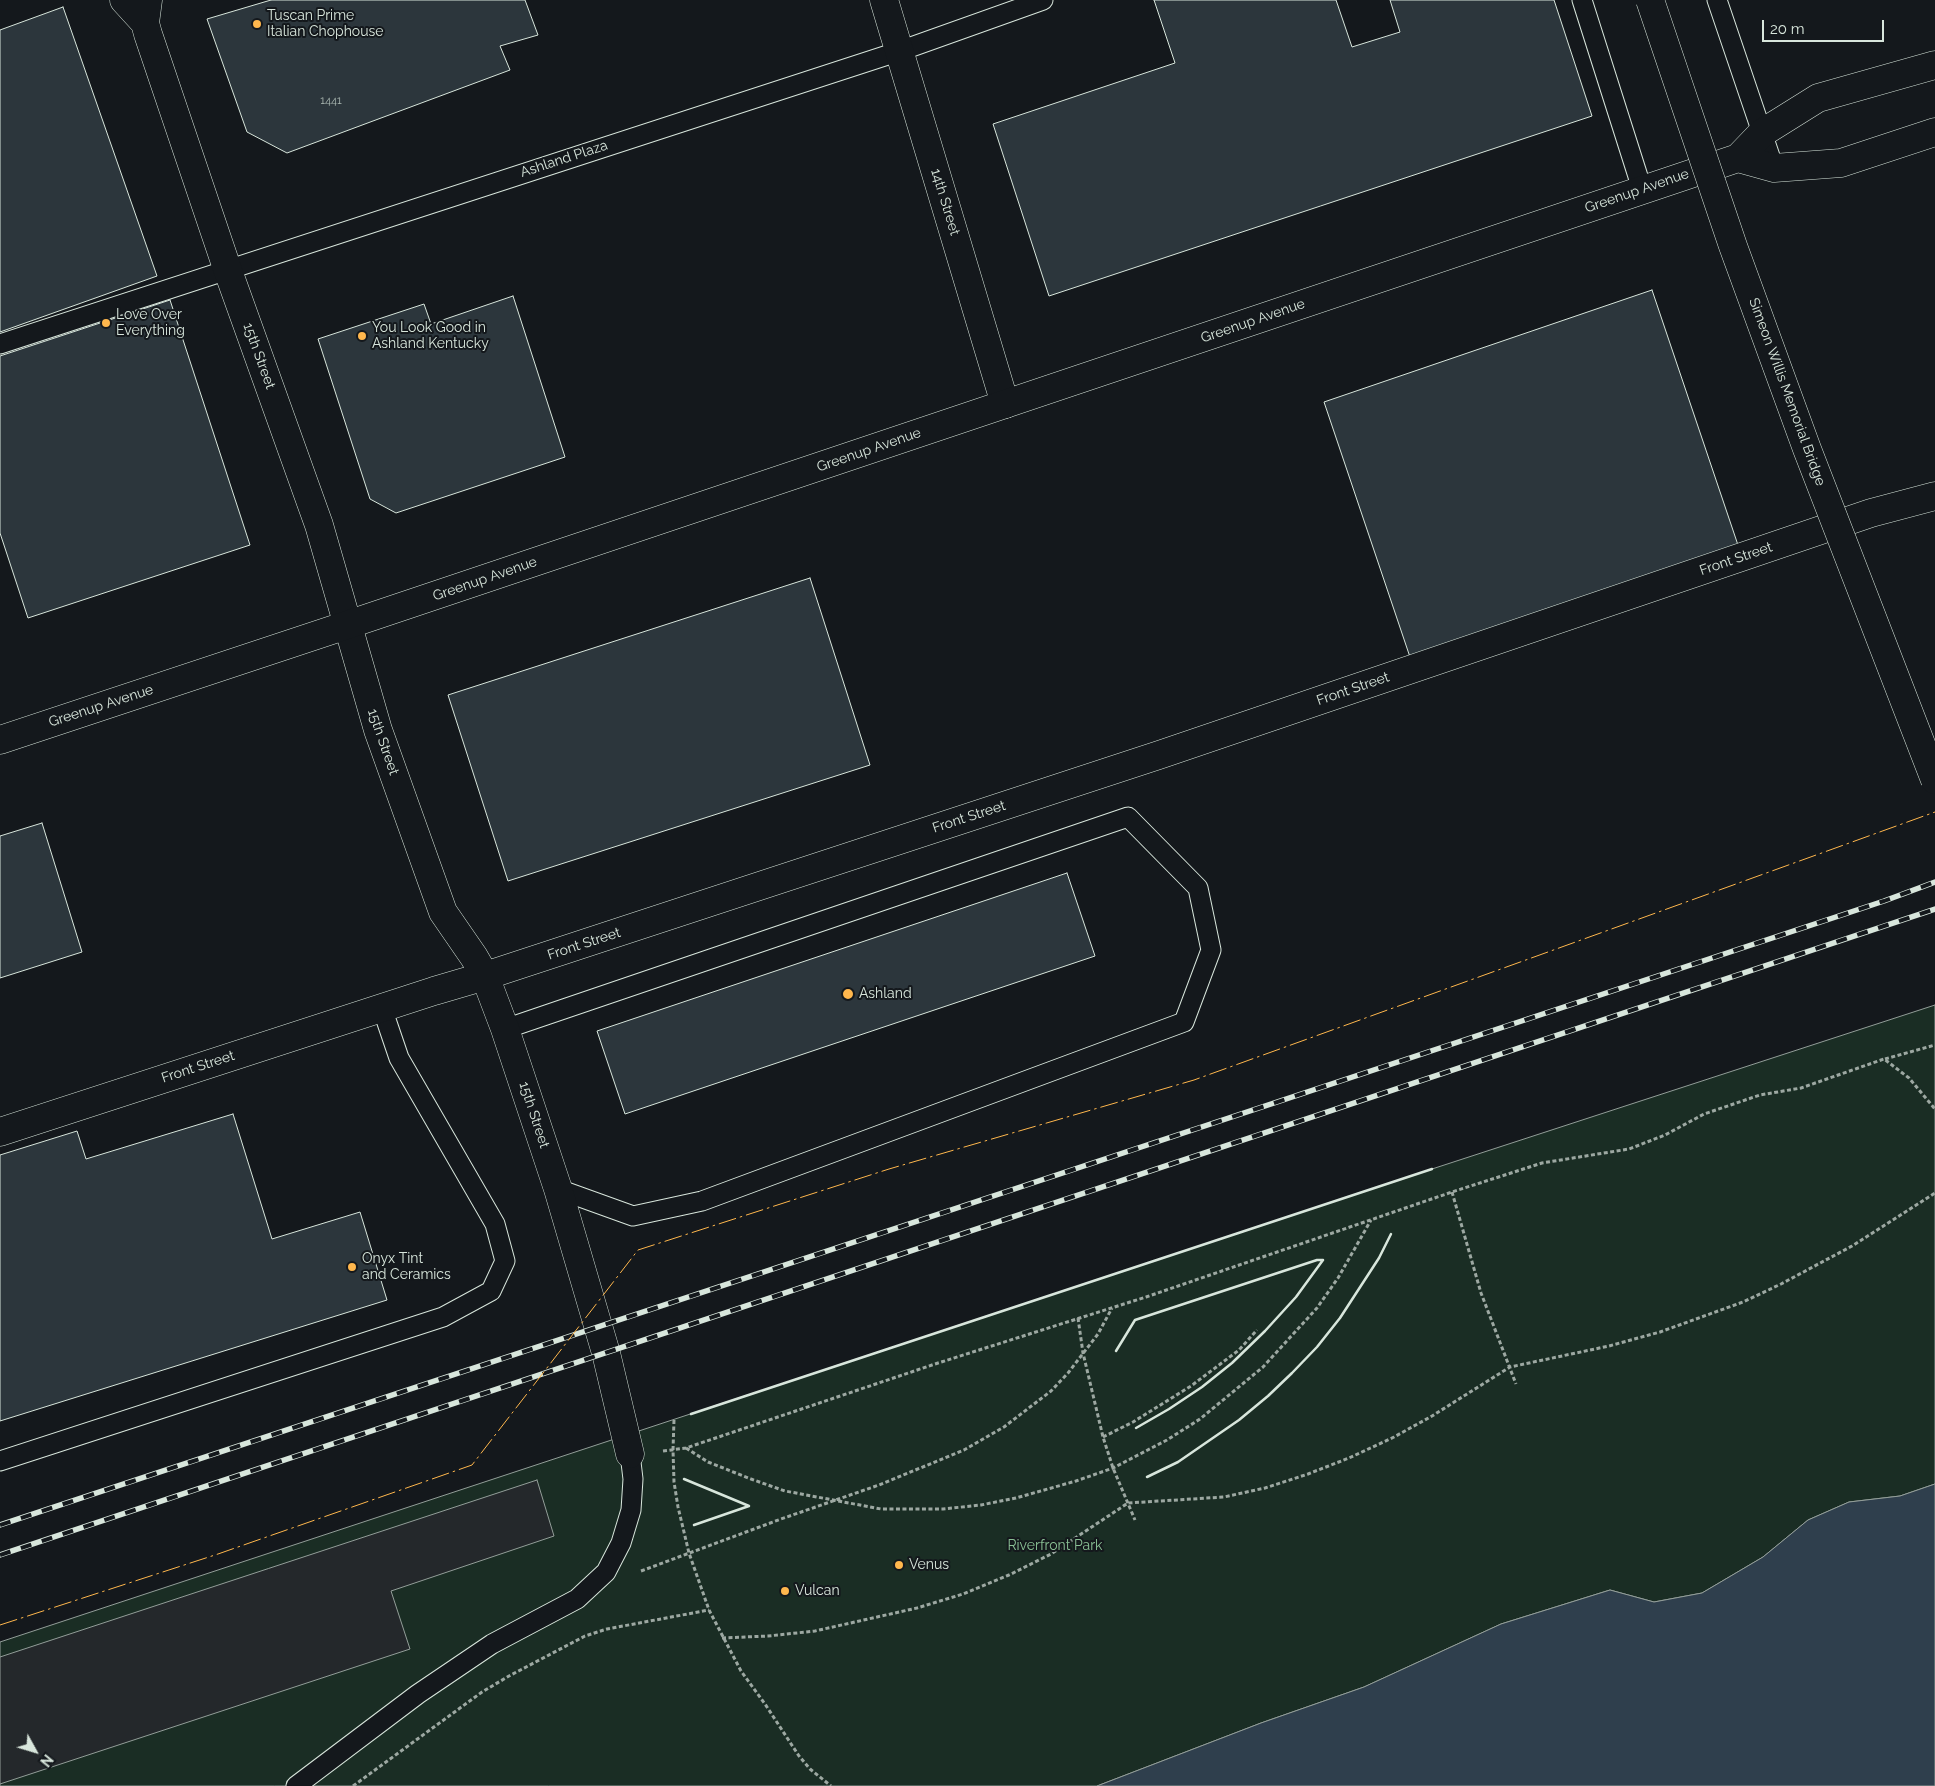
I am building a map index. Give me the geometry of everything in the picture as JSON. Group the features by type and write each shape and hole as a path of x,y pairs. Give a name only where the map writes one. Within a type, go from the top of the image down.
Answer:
{"main road":[{"name":"15th Street","path":"124,0 146,11 227,268 318,525 378,730 443,912 485,976 505,1029 558,1189 606,1352 630,1454"},
{"name":"14th Street","path":"884,0 1005,404"},
{"name":"Simeon Willis Memorial Bridge","path":"1650,0 1733,246 1807,449 1935,780"},
{"name":"Greenup Avenue","path":"0,740 1738,158 1762,133 1818,98 1935,65"},
{"path":"1738,158 1774,168 1841,163 1935,132"},
{"name":"Front Street","path":"0,1132 485,976 1159,755 1871,513 1935,496"}],"lane":[{"name":"Ashland Plaza","path":"0,344 227,268 900,50 1043,0"},
{"path":"1582,0 1642,189"},
{"path":"1717,0 1774,168"},
{"path":"505,1029 1128,817 1198,888 1211,950 1184,1022 702,1201 633,1216 558,1189"},
{"path":"0,1461 443,1317 491,1291 505,1261 494,1224 399,1058 382,1008"},
{"path":"296,1786 418,1694 492,1644 578,1599 606,1572 622,1543 631,1510 633,1479 630,1454"}],"path":[{"path":"630,1454 686,1448 804,1407 1113,1307 1452,1192 1542,1163 1629,1149 1665,1135 1704,1114 1751,1098 1801,1088 1884,1059 1935,1045"},
{"path":"1884,1059 1909,1078 1935,1109"},
{"path":"1452,1192 1481,1293 1516,1384"},
{"path":"722,1638 816,1631 917,1608 963,1594 1009,1575 1051,1554 1128,1503 1224,1497 1265,1488 1308,1474 1349,1458 1432,1416 1510,1367 1626,1342 1743,1302 1852,1246 1935,1193"},
{"path":"686,1448 708,1462 785,1491 881,1509 943,1509 981,1505 1048,1490 1113,1468 1167,1440 1200,1420 1263,1367 1317,1308 1338,1278 1372,1220"},
{"path":"633,1574 939,1461 964,1450 1004,1427 1051,1391 1068,1373 1098,1334 1113,1307"},
{"path":"1078,1318 1083,1353 1103,1436 1113,1468 1135,1520"},
{"path":"1103,1436 1133,1422 1198,1381 1239,1350 1257,1330"},
{"path":"674,1420 674,1482 689,1553 709,1610 741,1671 810,1769 831,1786"},
{"path":"353,1786 482,1692 585,1636 607,1629 709,1610"}],"green space":[{"name":"Riverfront Park","path":"1935,1005 1935,1484 1900,1496 1849,1502 1808,1520 1763,1557 1702,1593 1654,1602 1610,1590 1501,1624 1364,1687 1261,1723 1097,1786 0,1786 0,1642 1432,1169"}],"shaded area":[{"path":"537,1480 554,1536 391,1591 410,1649 0,1784 0,1657"}],"water":[{"path":"1935,1484 1935,1786 1097,1786 1261,1723 1364,1687 1501,1624 1610,1590 1654,1602 1702,1593 1763,1557 1808,1520 1849,1502 1900,1496"}],"building":[{"path":"271,0 525,0 538,35 500,46 510,70 287,153 247,132 207,19"},
{"path":"1154,0 1336,0 1352,47 1400,32 1390,0 1554,0 1592,116 1049,296 993,124 1175,63"},
{"path":"63,7 157,276 0,332 0,30"},
{"path":"1652,290 1741,554 1413,666 1324,402"},
{"path":"513,296 565,457 396,513 370,499 318,339 424,304 431,324"},
{"path":"170,300 250,545 28,618 0,533 0,356"},
{"path":"810,578 870,765 508,881 448,695"},
{"path":"42,823 82,952 0,978 0,836"},
{"path":"1067,873 1095,956 625,1114 597,1031"},
{"path":"233,1114 272,1239 360,1212 387,1300 0,1421 0,1155 77,1131 86,1159"}],"railway":[{"path":"0,1525 1884,901 1935,882"},
{"path":"0,1555 1935,909"}],"wall":[{"path":"691,1414 1432,1169"},
{"path":"1147,1477 1178,1462 1239,1420 1292,1373 1317,1347 1340,1318 1379,1258 1391,1234"},
{"path":"1116,1351 1135,1320 1317,1260 1323,1260 1296,1297 1232,1363 1202,1387 1136,1428"},
{"path":"684,1479 749,1506 694,1525"}],"power":[{"path":"0,1625 218,1554 472,1465 638,1250 889,1169 1194,1080 1935,812"}],"place":[{"name":"Tuscan Prime Italian Chophouse","path":"257,24"},
{"name":"Love Over Everything","path":"106,323"},
{"name":"You Look Good in Ashland Kentucky","path":"362,336"},
{"name":"Ashland","path":"848,994"},
{"name":"Onyx Tint and Ceramics","path":"352,1267"},
{"name":"Venus","path":"899,1565"},
{"name":"Vulcan","path":"785,1591"}]}
